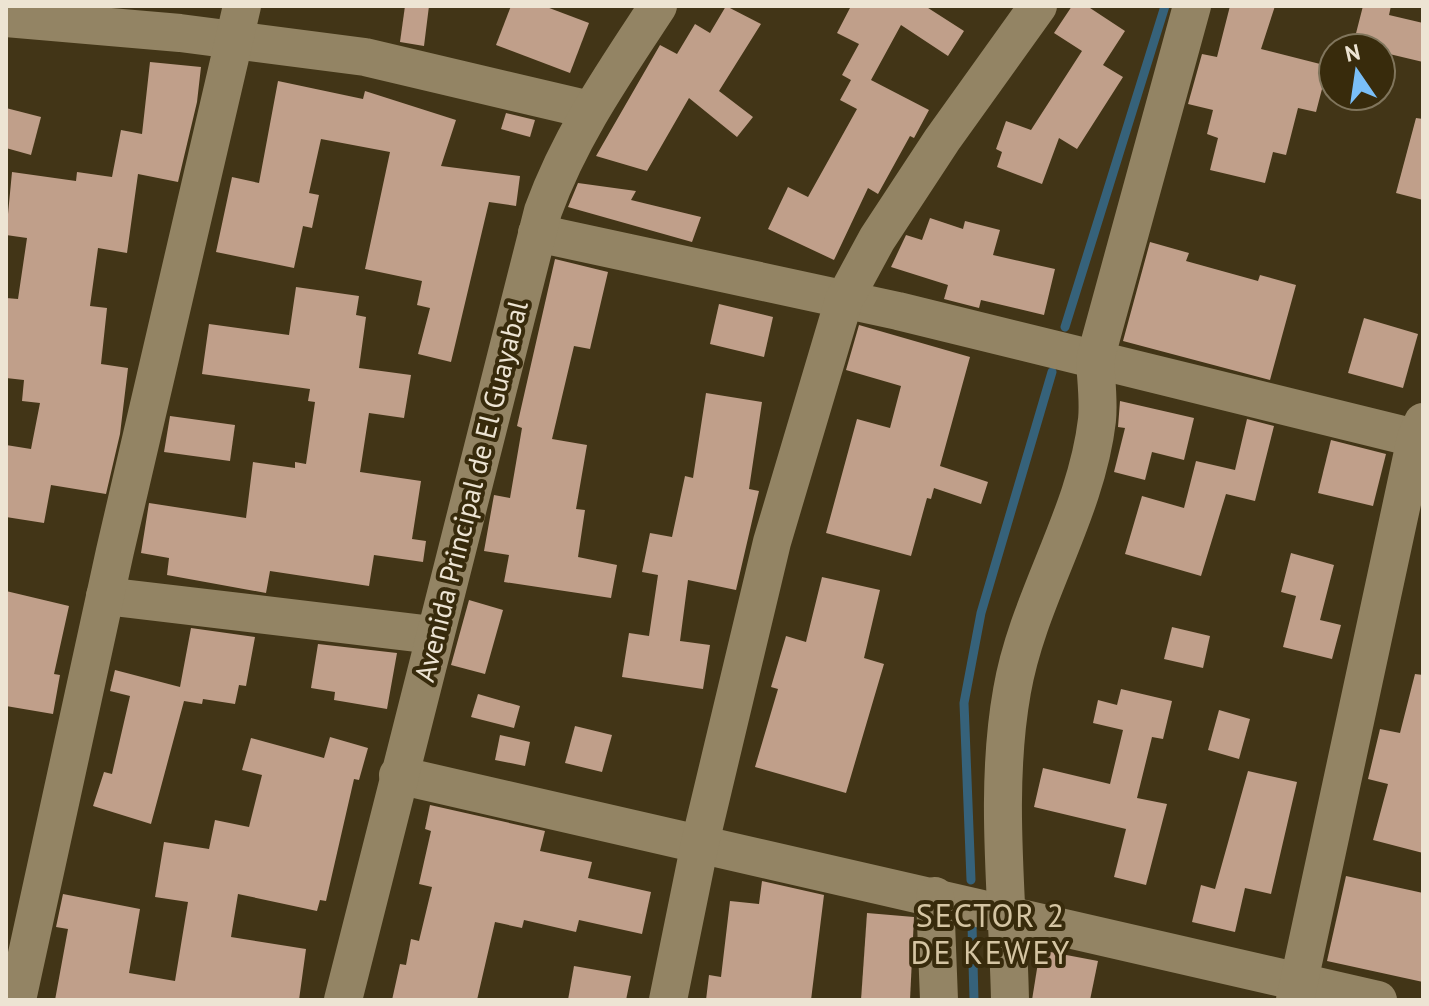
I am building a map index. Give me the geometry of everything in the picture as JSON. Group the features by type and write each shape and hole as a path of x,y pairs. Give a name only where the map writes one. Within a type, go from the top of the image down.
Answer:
{"street":[{"name":"Avenida Principal de El Guayabal","path":"343,1000 537,233 559,166 590,110 658,6"},
{"path":"668,1000 700,843 772,542 844,300 877,239 933,153 1038,6"},
{"path":"1010,1000 1004,835 1011,694 1026,634 1089,457 1097,419 1095,360 1192,6"},
{"path":"6,18 238,23 590,110"},
{"path":"17,1000 105,596 238,23"},
{"path":"537,233 1421,433 1297,991"},
{"path":"105,596 433,635"},
{"path":"398,775 1009,913 1297,991 1378,1000"},
{"path":"935,896 939,1000"}],"building":[{"path":"405,6 429,6 424,46 400,42"},
{"path":"511,6 544,6 589,23 570,73 496,45"},
{"path":"726,6 761,24 719,91 753,117 737,137 689,98 647,171 596,156 660,45 677,54 695,24 710,33"},
{"path":"851,6 925,6 964,31 948,56 901,25 871,80 929,110 914,138 910,136 878,194 868,188 834,260 768,229 788,187 808,197 857,109 840,100 851,80 842,75 859,44 837,33"},
{"path":"1072,6 1087,6 1125,31 1103,65 1123,77 1077,149 1059,138 1042,184 997,167 1002,152 996,149 1006,121 1031,130 1082,51 1054,33"},
{"path":"1230,6 1275,6 1261,49 1317,63 1316,112 1298,108 1286,155 1273,152 1265,183 1210,170 1218,138 1207,134 1213,110 1188,104 1202,54 1217,57"},
{"path":"1363,6 1391,6 1389,15 1423,23 1423,62 1397,56 1397,32 1356,32"},
{"path":"150,62 201,67 197,102 178,182 138,174 127,253 98,248 90,306 107,308 101,364 128,368 120,434 106,494 51,485 44,523 6,517 6,445 31,449 40,403 22,401 24,380 6,378 6,298 18,299 27,238 6,235 12,172 76,181 77,172 112,177 121,130 142,134"},
{"path":"278,81 363,99 365,91 456,120 441,166 520,176 516,206 489,202 451,362 418,354 430,308 417,305 422,281 365,269 390,152 321,139 309,193 319,195 312,228 303,226 294,268 216,252 232,177 259,183"},
{"path":"6,108 41,117 31,155 6,148"},
{"path":"506,113 535,120 530,137 501,129"},
{"path":"1416,118 1423,119 1423,200 1396,193"},
{"path":"578,183 636,191 631,200 701,217 692,242 568,207"},
{"path":"930,218 963,229 965,221 1000,230 993,255 1055,269 1044,315 981,300 979,308 944,299 948,285 891,267 906,235 922,240"},
{"path":"1150,242 1189,253 1186,261 1258,281 1260,275 1296,285 1270,380 1123,341"},
{"path":"555,259 608,272 590,349 574,346 552,439 587,445 576,509 585,510 578,557 617,565 611,598 504,582 509,555 484,551 494,495 510,498 522,428 517,426"},
{"path":"296,287 359,296 356,315 366,317 359,368 411,375 404,418 369,413 360,472 421,481 412,539 426,541 423,562 374,555 369,586 270,571 266,593 167,575 169,558 141,553 149,503 246,518 253,462 295,468 295,462 306,464 315,402 308,401 310,389 202,374 209,324 289,335"},
{"path":"719,304 773,317 764,357 710,344"},
{"path":"1364,318 1418,334 1403,388 1348,373"},
{"path":"859,325 970,357 940,466 988,482 981,504 934,488 931,499 927,498 911,556 826,533 857,419 890,428 901,386 846,370"},
{"path":"706,393 762,402 749,489 759,491 736,590 688,580 680,641 710,645 703,689 622,677 629,633 649,636 658,575 642,572 650,533 672,537 685,476 693,478"},
{"path":"1120,401 1194,418 1184,460 1152,452 1145,480 1114,472 1125,428 1118,427"},
{"path":"170,416 235,425 230,461 164,452"},
{"path":"1247,419 1274,426 1255,501 1226,494 1201,576 1125,554 1142,496 1184,508 1196,461 1235,470"},
{"path":"1331,440 1386,454 1373,506 1318,493"},
{"path":"1291,553 1334,565 1320,620 1341,625 1332,659 1283,647 1296,596 1281,592"},
{"path":"822,577 880,590 864,658 884,664 846,793 755,767 778,689 771,687 786,636 806,642"},
{"path":"6,591 69,606 54,674 60,675 53,714 6,706"},
{"path":"469,600 503,610 485,674 451,665"},
{"path":"1172,627 1210,636 1203,668 1164,659"},
{"path":"191,628 255,637 246,686 239,685 235,704 203,699 202,704 184,701 151,824 93,806 104,772 112,774 130,696 110,691 115,670 180,687"},
{"path":"318,644 397,653 387,709 334,700 335,692 311,688"},
{"path":"1415,674 1423,675 1423,853 1373,840 1388,784 1368,779 1380,729 1400,733"},
{"path":"1121,689 1172,701 1163,739 1152,737 1137,798 1167,804 1146,885 1114,877 1126,829 1034,807 1043,768 1110,784 1123,730 1093,723 1098,700 1117,705"},
{"path":"478,694 520,706 514,728 471,717"},
{"path":"1219,710 1250,719 1239,759 1208,750"},
{"path":"575,726 612,735 602,772 565,763"},
{"path":"500,735 530,742 525,766 495,760"},
{"path":"330,737 368,748 359,780 354,779 326,901 320,900 317,911 238,894 231,937 306,949 299,1000 55,1000 68,929 56,927 63,894 140,909 129,973 175,981 188,902 155,897 164,842 209,849 215,820 249,827 262,775 242,770 251,738 324,758"},
{"path":"1248,771 1297,782 1271,894 1245,888 1235,932 1192,922 1201,885 1215,889"},
{"path":"430,805 545,831 540,851 592,862 588,878 651,892 642,934 579,920 576,932 524,920 522,928 495,922 477,1000 392,1000 400,964 406,965 411,939 419,941 432,887 419,884 431,831 425,829"},
{"path":"1346,876 1423,893 1423,982 1327,961"},
{"path":"762,881 824,895 811,1000 706,1000 709,975 721,977 730,901 759,904"},
{"path":"867,913 914,917 910,1000 861,1000"},
{"path":"1040,950 1098,961 1090,1000 1032,1000"},
{"path":"574,966 631,976 626,1000 568,1000"}],"waterway":[{"path":"1065,327 1165,6"},
{"path":"971,880 964,703 981,613 1052,372"},
{"path":"972,925 974,1000"}],"district":[{"name":"SECTOR 2 DE KEWEY","path":"991,934"}]}
